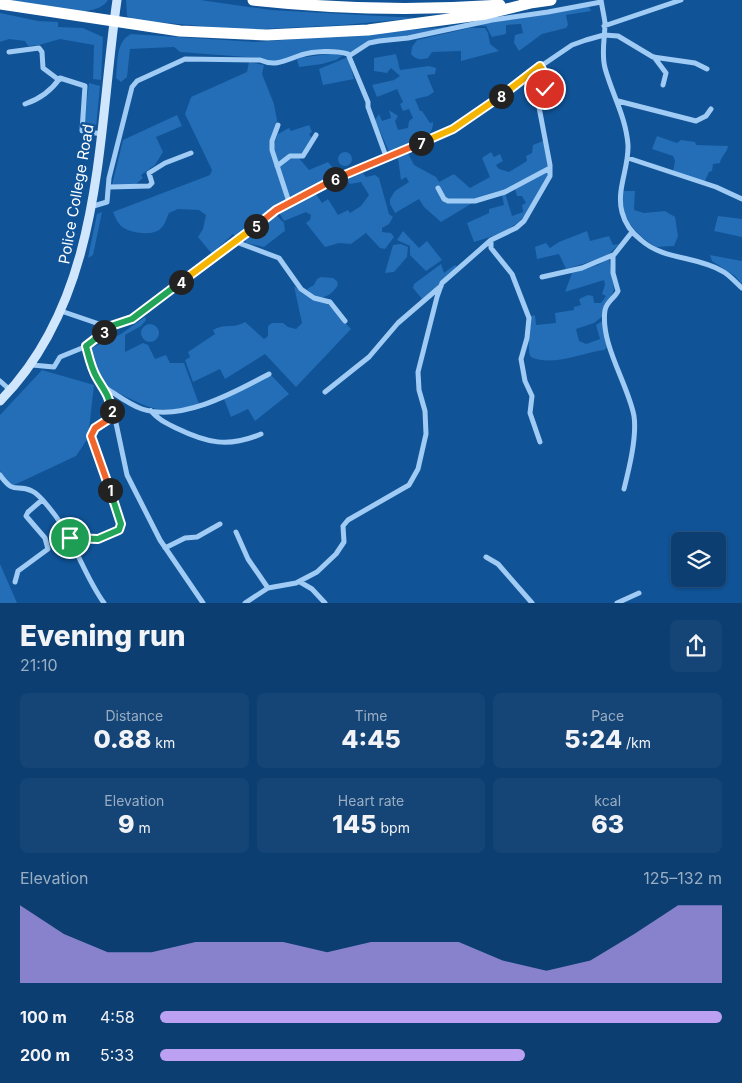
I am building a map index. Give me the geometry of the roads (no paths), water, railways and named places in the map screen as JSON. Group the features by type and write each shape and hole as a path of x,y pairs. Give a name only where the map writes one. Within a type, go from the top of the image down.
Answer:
{"highway":[{"path":"253,0 350,9 463,8 551,0"},
{"path":"0,4 180,31 277,35 368,30 486,14 531,3"}],"street":[{"name":"Police College Road","path":"0,401 32,365 61,311 73,282 90,207 102,134 117,0"},
{"path":"604,26 681,0"},
{"path":"349,56 369,43 379,40 408,38 492,20 548,12 601,1 604,26 605,68 618,101 624,124 628,158 620,203 624,220 632,232 654,248 703,262 724,271 742,288"},
{"path":"32,365 54,367 60,358 86,346 108,327 132,319 289,202 319,185 453,129 572,45 604,34 623,38 653,57 666,73 663,85"},
{"path":"9,52 39,48 42,52 43,68 59,80"},
{"path":"90,207 107,202 109,178 128,97 137,81 186,59 260,60 267,63 277,63 309,54 336,52 349,56"},
{"path":"349,56 387,158"},
{"path":"653,57 695,63 707,69"},
{"path":"325,392 369,357 398,323 491,240 516,228 524,221 550,176 540,107 540,97 548,84 547,78 540,66"},
{"path":"25,104 37,100 60,78 85,86 82,131 102,134"},
{"path":"618,101 696,121 706,116 711,109"},
{"path":"278,125 272,141 277,166 289,202"},
{"path":"277,166 290,156 303,156 316,135"},
{"path":"109,187 149,186 152,183 149,173 155,168 191,154"},
{"path":"628,158 716,187 742,199"},
{"path":"438,188 444,199 448,201 475,201 505,192 550,168"},
{"path":"542,277 589,265 613,255 632,232"},
{"path":"491,240 491,248 512,274 529,318 528,338 522,359 525,381 532,396 530,413 540,442"},
{"path":"236,242 279,258 302,289 314,298 330,302 345,321"},
{"path":"613,255 613,273 618,291 605,308 605,320 613,358 634,416 629,470 624,489"},
{"path":"245,603 268,588 300,582 317,572 336,554 344,542 343,526 348,520 409,485 418,469 426,434 425,411 418,386 418,372 441,286"},
{"path":"61,311 108,327"},
{"path":"86,346 91,366 105,388 140,409 151,411 188,408 219,400 269,374"},
{"path":"0,381 10,390"},
{"path":"105,388 112,417 116,423 127,475 166,548 203,603"},
{"path":"151,411 160,421 196,438 216,442 248,440 262,434"},
{"path":"70,538 98,539 121,528 118,513 91,436 95,428 112,417"},
{"path":"0,476 7,486 34,492 42,500 70,538 104,603"},
{"path":"14,582 18,571 48,549 45,538 26,516 42,500"},
{"path":"166,548 185,538 197,537 220,524"},
{"path":"236,532 248,559 268,588"},
{"path":"486,557 498,564 532,603"},
{"path":"300,582 312,588 325,603"},
{"path":"618,603 639,592"},
{"path":"254,598 258,603"}]}
